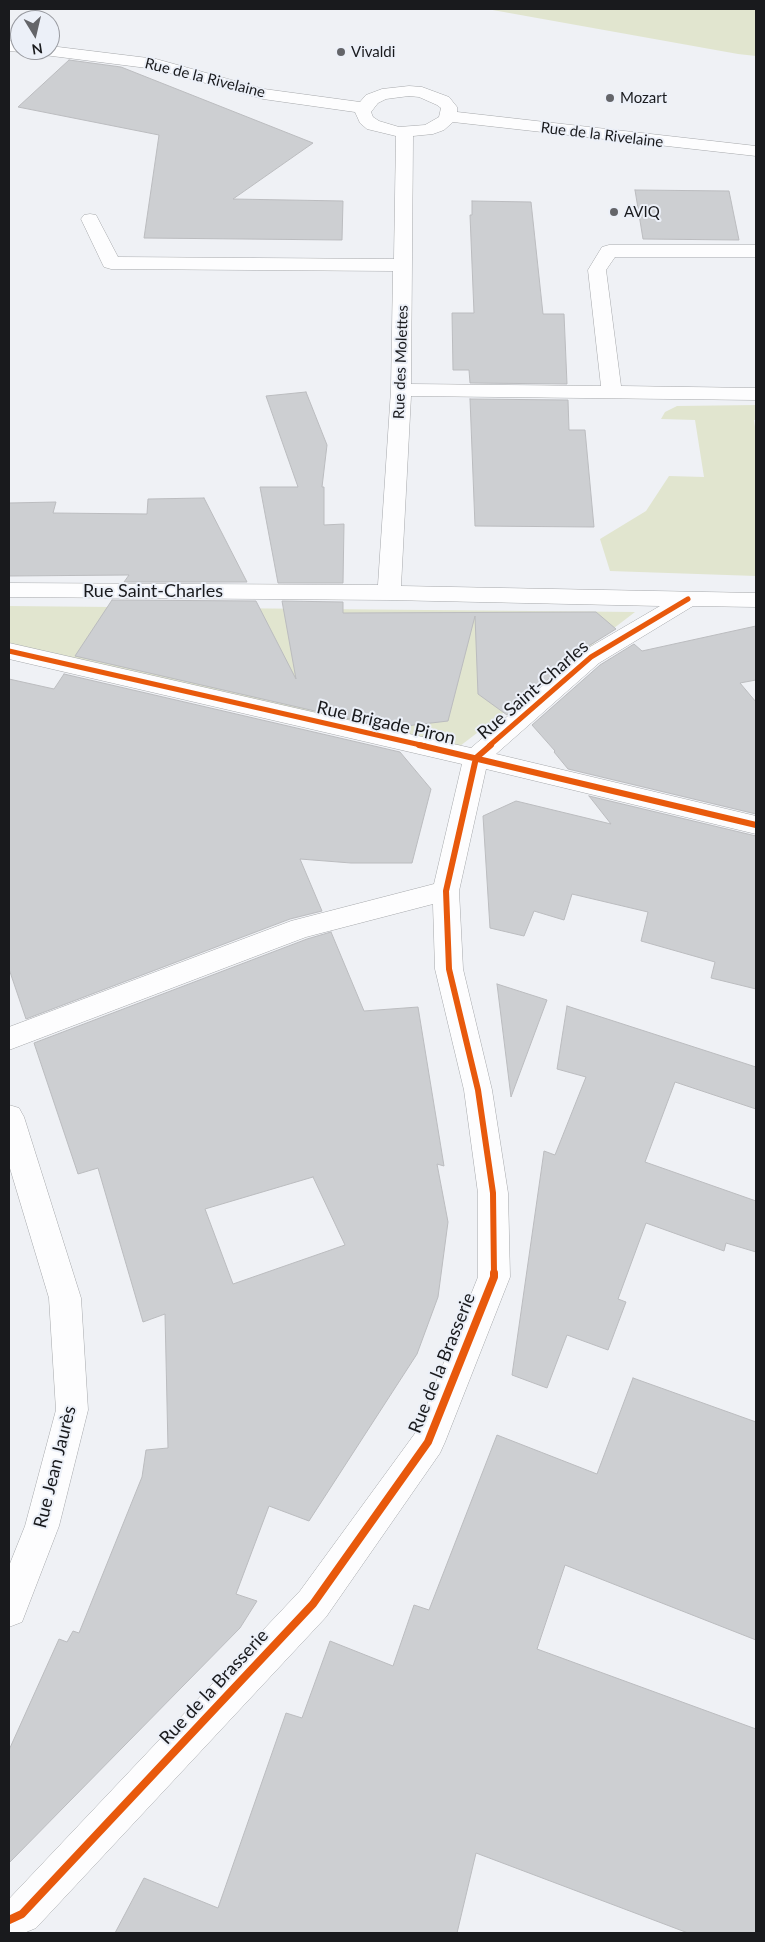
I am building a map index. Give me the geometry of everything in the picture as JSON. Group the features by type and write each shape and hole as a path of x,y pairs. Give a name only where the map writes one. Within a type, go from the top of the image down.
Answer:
{"street":[{"name":"Rue de la Rivelaine","path":"60,52 156,64 263,94 365,108"},
{"path":"416,91 434,96 449,107 448,116 438,126 427,130 405,132 373,125 363,112 365,108 372,99 382,94 416,91"},
{"name":"Rue de la Rivelaine","path":"448,116 756,151"},
{"name":"Rue des Molettes","path":"389,593 401,390 405,132"},
{"path":"90,220 110,263 404,265"},
{"path":"612,393 607,339 596,270 609,250 756,251"},
{"path":"401,390 756,394"},
{"name":"Rue Saint-Charles","path":"9,590 389,593 756,600"},
{"name":"Rue Saint-Charles","path":"476,758 591,657 688,599"},
{"name":"Rue Brigade Piron","path":"9,651 476,758 756,825"},
{"name":"Rue de la Brasserie","path":"9,1920 22,1914 313,1604 428,1442 494,1277 493,1193 478,1090 448,969 446,891 476,758"},
{"path":"9,1039 301,928 446,891"},
{"name":"Rue Jean Jaurès","path":"9,1117 65,1298 72,1410 42,1526 9,1609"}],"green space":[{"path":"487,9 756,9 756,56 738,54"},
{"path":"756,405 756,420 754,420 756,434 756,576 610,571 600,539 646,511 669,476 704,477 695,420 661,419 665,412 677,406"},
{"path":"9,606 635,612 460,746 9,651"}],"building":[{"path":"69,60 121,67 313,143 233,199 343,201 342,240 144,238 159,135 18,107"},
{"path":"635,190 729,191 739,240 643,239"},
{"path":"472,201 531,202 543,314 564,314 567,384 470,383 469,370 453,370 452,313 474,313 470,215 472,215"},
{"path":"306,392 327,445 322,487 324,487 324,525 344,524 343,583 278,583 260,487 298,487 266,396"},
{"path":"470,399 568,400 569,430 585,430 594,527 475,526"},
{"path":"204,498 247,582 124,582 129,575 9,576 9,503 56,502 53,513 147,514 148,499"},
{"path":"112,600 256,601 296,679 282,601 343,602 343,613 596,612 616,629 582,650 507,715 478,694 475,616 448,721 389,728 75,656"},
{"path":"756,626 756,680 740,683 756,702 756,814 568,769 532,725 600,665 634,644 642,651"},
{"path":"64,674 400,752 431,789 412,863 351,863 300,859 322,911 290,919 26,1019 9,969 9,679 54,689"},
{"path":"589,796 756,836 756,989 711,978 715,962 641,941 648,912 572,894 564,920 534,911 524,936 490,928 483,816 516,801 611,824"},
{"path":"331,932 364,1011 418,1007 444,1166 437,1164 448,1222 438,1297 417,1354 309,1521 269,1506 236,1594 257,1601 240,1628 9,1863 9,1750 59,1639 67,1642 73,1631 79,1633 142,1477 146,1450 168,1448 165,1314 143,1322 98,1168 78,1174 34,1043 307,939","holes":["313,1177 345,1245 233,1284 205,1209"]},
{"path":"497,984 547,1000 511,1097"},
{"path":"567,1006 756,1067 756,1109 675,1082 645,1162 756,1201 756,1252 726,1243 724,1251 646,1223 618,1299 626,1302 608,1350 567,1335 547,1388 512,1375 544,1151 555,1155 586,1077 557,1069"},
{"path":"633,1378 756,1422 756,1640 565,1565 537,1649 756,1729 756,1933 688,1933 476,1853 457,1933 115,1933 144,1878 218,1908 286,1713 302,1718 330,1641 393,1666 414,1605 429,1610 497,1435 597,1474"}],"cycle path":[{"path":"9,1920 22,1914 313,1604 428,1442 494,1277 493,1193 478,1090 449,969 446,891 476,758 591,657 688,599"},
{"path":"9,651 476,758 756,825"}],"place":[{"name":"Vivaldi","path":"341,52"},
{"name":"Mozart","path":"610,98"},
{"name":"AVIQ","path":"614,212"}]}
